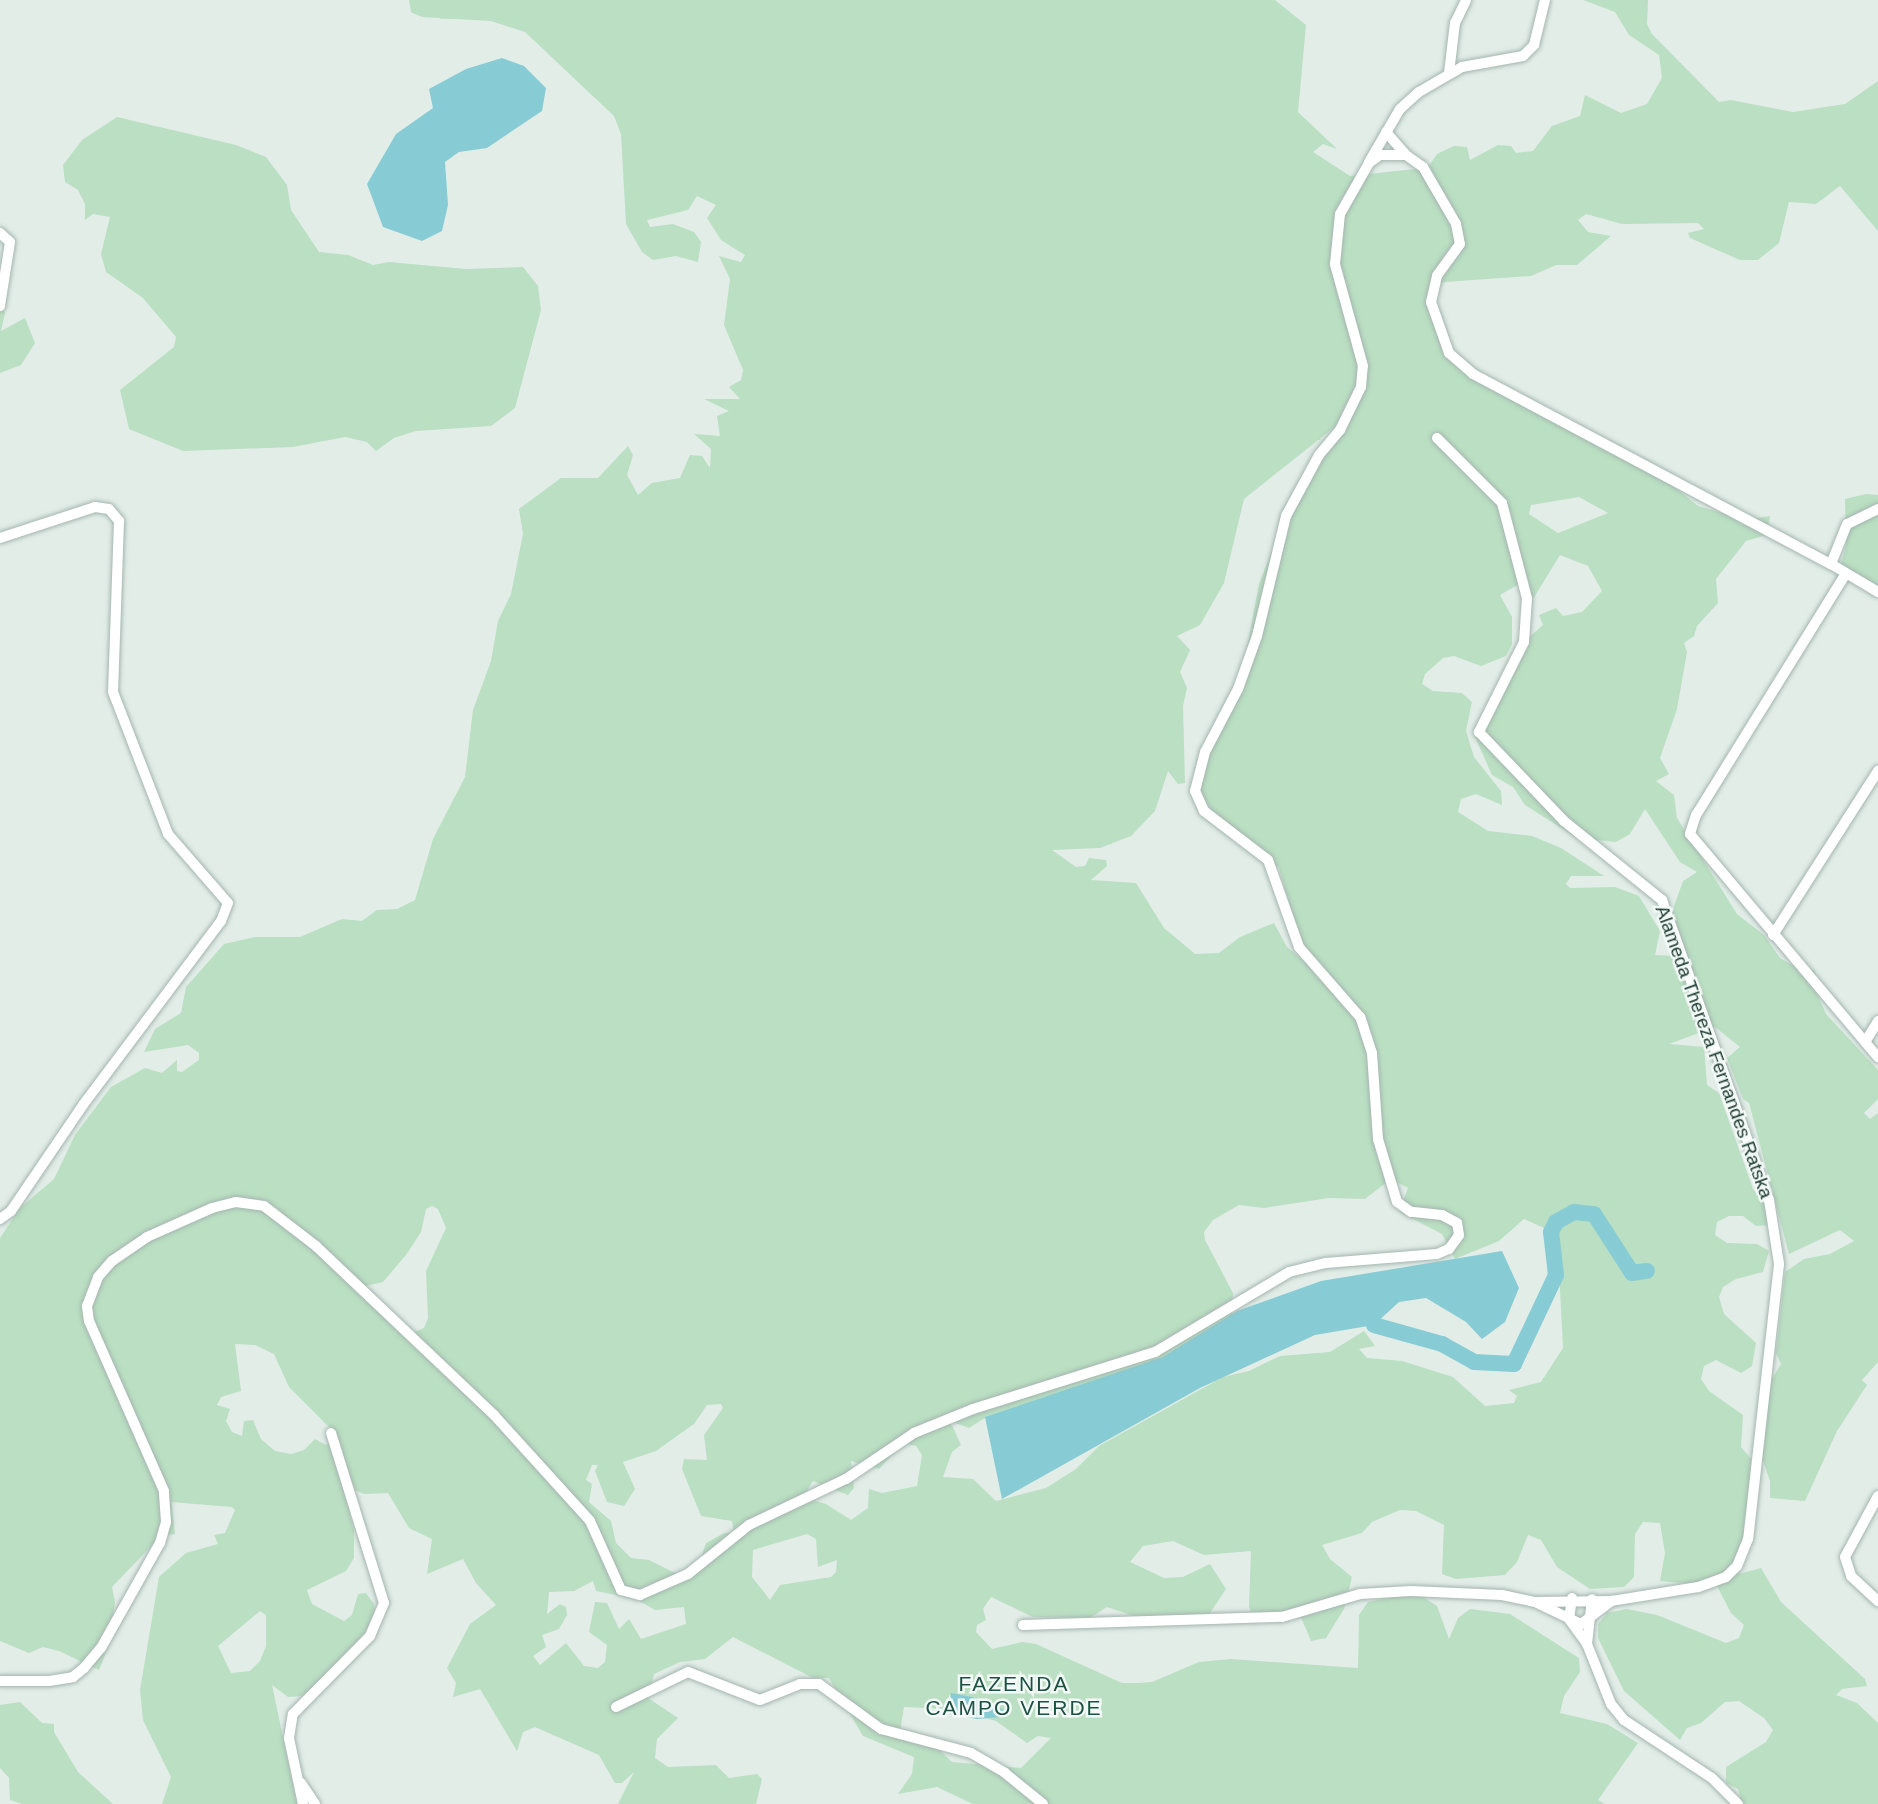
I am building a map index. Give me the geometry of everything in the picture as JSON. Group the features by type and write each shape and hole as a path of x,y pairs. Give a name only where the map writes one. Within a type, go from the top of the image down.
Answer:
{"street":[{"path":"1449,73 1455,23 1465,0"},
{"path":"0,1681 49,1681 73,1677 84,1668 101,1648 160,1543 166,1522 164,1491 89,1321 87,1306 98,1277 112,1261 147,1237 212,1208 236,1202 264,1206 316,1246 494,1415 590,1521 621,1590 640,1595 688,1574 750,1525 846,1479 914,1433 973,1409 1155,1352 1289,1272 1326,1263 1437,1254 1449,1249 1458,1235 1457,1223 1442,1215 1411,1212 1397,1202 1378,1139 1372,1053 1360,1017 1299,947 1268,860 1204,811 1195,791 1205,752 1238,689 1257,636 1286,516 1319,456 1340,430 1361,387 1363,366 1335,264 1340,214 1386,132 1409,99 1449,73 1485,60 1523,56 1534,45 1545,0"},
{"path":"1386,132 1434,184 1461,244 1437,276 1431,302 1449,353 1473,374 1831,564 1845,575 1878,592"},
{"path":"1369,163 1380,155 1406,155"},
{"path":"0,233 10,242 0,306"},
{"name":"Alameda Thereza Fernandes Ratska","path":"1023,1625 1282,1617 1360,1594 1449,1591 1535,1602 1572,1598 1612,1601 1714,1583 1726,1577 1744,1554 1779,1264 1769,1200 1662,900 1564,821 1479,732 1524,642 1527,598 1502,503 1437,438"},
{"path":"0,538 95,507 109,509 119,521 113,692 168,834 228,903 221,921 83,1105 23,1195 0,1219"},
{"path":"1831,564 1846,524 1878,509"},
{"path":"1845,575 1696,815 1690,834 1878,1057"},
{"path":"1773,935 1878,771"},
{"path":"1865,1042 1878,1021"},
{"path":"303,1804 301,1783 289,1738 293,1714 370,1636 384,1603 331,1433"},
{"path":"1878,1496 1847,1549 1845,1562 1851,1576 1878,1601"},
{"path":"1572,1598 1569,1619 1587,1644 1602,1688 1625,1720 1702,1771 1738,1804"},
{"path":"1587,1644 1592,1598"},
{"name":"Alameda Thereza Fernandes Ratska","path":"1591,1617 1612,1601"},
{"name":"Alameda Thereza Fernandes Ratska","path":"1535,1602 1569,1619"},
{"path":"1569,1619 1581,1624 1591,1617"},
{"path":"617,1707 688,1672 760,1700 800,1684 819,1684 881,1728 971,1753 1005,1773 1043,1804"},
{"path":"301,1783 315,1804"}],"green space":[{"path":"409,0 1275,0 1306,25 1298,112 1337,149 1323,144 1313,152 1350,176 1415,169 1425,172 1437,154 1454,146 1467,147 1470,160 1498,145 1511,146 1516,153 1533,151 1552,126 1580,116 1585,95 1621,113 1647,104 1662,78 1659,55 1629,35 1615,12 1583,0 1648,0 1647,24 1652,34 1719,102 1731,100 1793,112 1845,104 1878,81 1878,231 1840,186 1816,204 1789,202 1779,243 1758,260 1740,260 1690,238 1688,233 1704,229 1698,223 1622,224 1586,214 1578,220 1588,232 1611,236 1577,265 1556,265 1531,276 1445,282 1436,285 1428,300 1430,315 1451,348 1477,372 1577,435 1667,481 1698,506 1746,520 1770,516 1767,535 1746,541 1716,579 1718,603 1697,626 1694,636 1684,643 1687,652 1677,709 1660,758 1669,774 1656,781 1674,795 1677,818 1737,914 1764,935 1780,958 1799,969 1815,970 1817,994 1826,1014 1878,1070 1878,1099 1864,1113 1870,1119 1878,1113 1878,1362 1862,1380 1867,1385 1837,1431 1805,1501 1770,1498 1770,1481 1760,1452 1772,1379 1781,1364 1776,1353 1785,1272 1804,1259 1830,1254 1854,1241 1840,1230 1789,1254 1749,1103 1743,1099 1727,1058 1740,1047 1715,1027 1669,1044 1704,1047 1707,1085 1719,1093 1753,1189 1767,1207 1769,1225 1756,1226 1743,1216 1729,1216 1717,1222 1715,1235 1727,1243 1757,1244 1769,1251 1763,1272 1736,1279 1723,1287 1719,1297 1724,1314 1756,1343 1752,1366 1741,1373 1716,1360 1704,1366 1701,1379 1709,1391 1743,1415 1741,1447 1751,1459 1748,1529 1739,1574 1761,1568 1781,1602 1865,1679 1867,1686 1842,1689 1836,1695 1857,1703 1878,1723 1878,1804 1742,1804 1738,1789 1726,1783 1726,1767 1766,1742 1773,1730 1764,1718 1739,1701 1725,1702 1701,1723 1687,1728 1680,1740 1624,1691 1598,1638 1598,1624 1607,1613 1627,1609 1657,1615 1726,1643 1739,1638 1744,1625 1731,1613 1717,1586 1660,1581 1665,1553 1660,1523 1643,1522 1635,1534 1634,1577 1624,1587 1590,1589 1557,1567 1541,1540 1528,1535 1517,1562 1505,1575 1456,1579 1442,1574 1444,1525 1416,1511 1400,1510 1372,1522 1362,1533 1322,1545 1330,1559 1352,1577 1344,1609 1326,1638 1311,1641 1300,1615 1255,1621 1249,1607 1251,1551 1204,1555 1173,1541 1143,1546 1130,1562 1164,1578 1183,1577 1210,1564 1226,1589 1208,1616 1146,1620 1107,1607 1090,1618 1033,1617 991,1597 983,1609 986,1620 977,1625 976,1632 992,1649 1022,1642 1036,1644 1122,1683 1138,1683 1152,1682 1199,1662 1231,1659 1358,1668 1359,1615 1368,1602 1415,1592 1437,1606 1449,1639 1458,1618 1470,1609 1510,1614 1579,1658 1580,1672 1564,1696 1560,1713 1607,1724 1638,1743 1598,1800 1605,1804 973,1804 937,1787 898,1794 912,1774 914,1757 863,1736 829,1678 813,1678 733,1637 705,1659 680,1662 654,1674 648,1698 678,1718 657,1739 655,1758 668,1767 716,1765 729,1778 757,1774 762,1779 756,1804 618,1804 634,1772 622,1783 615,1783 599,1755 535,1727 523,1732 517,1751 480,1689 453,1697 456,1683 447,1668 470,1624 496,1605 476,1583 463,1559 427,1574 432,1539 409,1528 388,1493 364,1494 355,1490 336,1457 354,1531 354,1558 346,1571 307,1590 312,1604 344,1621 352,1615 358,1594 366,1593 374,1604 376,1624 364,1646 302,1696 288,1697 272,1685 297,1804 162,1804 171,1777 143,1720 140,1690 159,1577 186,1553 218,1544 214,1535 225,1533 235,1510 232,1507 171,1502 175,1534 160,1537 112,1587 115,1602 109,1645 99,1670 59,1651 43,1647 29,1653 0,1641 0,1238 20,1208 54,1179 75,1135 111,1087 145,1068 162,1073 177,1060 177,1071 182,1072 199,1060 199,1053 188,1045 144,1052 155,1029 181,1013 186,987 224,944 255,937 300,937 342,919 362,921 377,910 397,909 415,900 433,839 465,777 473,710 491,661 498,621 511,594 523,534 519,509 561,478 598,478 628,446 633,455 627,475 638,495 652,483 680,478 690,455 702,456 710,468 711,449 694,434 720,436 717,416 729,411 704,399 740,399 729,387 741,380 743,370 724,325 730,279 719,256 741,262 745,255 721,240 707,218 716,205 697,196 688,210 647,220 650,227 673,224 694,232 701,242 698,262 676,256 653,260 642,252 626,224 621,134 614,116 525,32 491,21 422,17 411,12","holes":["1336,426 1340,432 1295,492 1259,584 1242,674 1198,777 1201,795 1213,812 1279,868 1307,964 1287,947 1274,923 1240,937 1219,953 1195,954 1164,928 1136,883 1091,880 1107,866 1106,860 1089,858 1085,866 1076,867 1052,850 1100,848 1131,836 1155,811 1168,771 1178,784 1185,783 1183,706 1187,688 1180,672 1190,650 1177,636 1200,625 1224,583 1244,499","1579,497 1608,513 1558,533 1529,514 1531,505","1560,555 1588,566 1602,591 1582,612 1563,616 1556,608 1539,615 1543,625 1526,640 1528,647 1477,724 1475,737 1492,775 1513,787 1525,805 1577,838 1616,842 1630,834 1645,809 1680,862 1697,872 1683,881 1672,912 1675,956 1655,955 1660,931 1639,896 1615,887 1570,888 1566,884 1571,876 1604,876 1561,848 1532,836 1488,831 1458,812 1461,799 1476,794 1502,805 1501,791 1474,757 1466,731 1472,702 1462,693 1433,691 1422,684 1425,674 1443,658 1454,656 1481,666 1506,656 1512,644 1512,617 1500,595 1519,584 1533,599","1391,1179 1408,1188 1399,1212 1442,1234 1455,1259 1499,1241 1524,1219 1544,1228 1552,1241 1559,1270 1563,1348 1541,1382 1509,1390 1517,1396 1514,1403 1485,1406 1453,1377 1402,1361 1367,1358 1359,1349 1375,1346 1364,1331 1330,1352 1280,1356 1249,1371 1223,1377 1099,1446 1076,1469 1046,1488 996,1501 973,1479 943,1477 952,1452 961,1445 950,1421 969,1428 985,1418 998,1428 1224,1336 1232,1315 1233,1293 1205,1240 1204,1232 1213,1220 1239,1205 1264,1208 1329,1198 1365,1199","432,1206 438,1209 446,1228 426,1271 428,1318 424,1328 412,1333 352,1289 383,1282 421,1232 426,1209","235,1344 255,1345 274,1354 289,1387 335,1433 334,1441 326,1445 315,1439 304,1450 291,1454 275,1451 261,1439 253,1420 244,1421 242,1436 232,1432 226,1421 230,1409 217,1405 221,1397 241,1391","721,1404 723,1408 704,1435 707,1460 684,1459 682,1469 701,1516 732,1521 734,1533 724,1533 706,1543 697,1570 685,1578 649,1560 631,1558 616,1543 611,1521 589,1502 592,1484 586,1480 592,1465 598,1465 595,1471 607,1502 624,1506 635,1489 623,1462 656,1451 694,1424 707,1405","903,1443 916,1446 922,1455 917,1486 882,1493 869,1489 868,1508 851,1520 826,1504 803,1497 813,1481 848,1495 854,1488 851,1461 879,1469","807,1534 816,1539 818,1567 837,1560 836,1572 831,1577 780,1585 770,1600 752,1577 753,1550","593,1581 596,1591 636,1599 655,1610 684,1607 686,1624 641,1639 629,1619 619,1629 607,1603 595,1602 589,1632 607,1645 605,1662 598,1668 584,1666 566,1643 540,1665 533,1656 546,1647 542,1635 559,1629 567,1615 566,1607 560,1604 547,1614 549,1592 574,1591","260,1611 266,1615 266,1646 260,1661 250,1671 231,1673 218,1646","904,1707 950,1709 996,1721 1027,1743 1038,1736 1051,1738 1021,1768 952,1762 931,1742 900,1732"]},
{"path":"117,117 236,145 266,157 287,185 291,210 319,252 348,255 373,265 389,262 466,269 523,267 538,286 541,310 515,408 491,426 416,431 394,438 376,451 367,442 345,437 293,447 183,451 129,429 120,390 174,347 176,337 143,298 106,272 101,254 110,217 93,214 85,220 85,204 78,190 65,182 63,165 82,140"},
{"path":"0,298 5,313 1,331 25,318 35,343 21,365 0,373"},
{"path":"1866,494 1878,495 1878,597 1845,573 1841,564 1846,545 1845,499"},
{"path":"20,1702 42,1723 54,1724 54,1732 78,1772 113,1804 22,1804 10,1800 9,1778 0,1768 0,1705"}],"water":[{"path":"502,58 524,66 546,88 542,111 487,148 459,152 445,162 448,205 442,231 422,241 383,227 367,184 396,134 433,108 429,89 466,69"},
{"path":"1502,1251 1519,1288 1505,1322 1482,1339 1466,1322 1426,1298 1399,1302 1374,1325 1315,1335 1200,1388 1002,1499 985,1417 1163,1357 1237,1311 1321,1281"},
{"path":"951,1693 972,1697 1004,1710 1001,1717 977,1719 950,1714"}],"waterway":[{"path":"1374,1325 1442,1344 1474,1362 1514,1364 1556,1275 1551,1232 1556,1222 1574,1212 1594,1214 1632,1273 1647,1271"}],"district":[{"name":"FAZENDA CAMPO VERDE","path":"1014,1696"}]}
